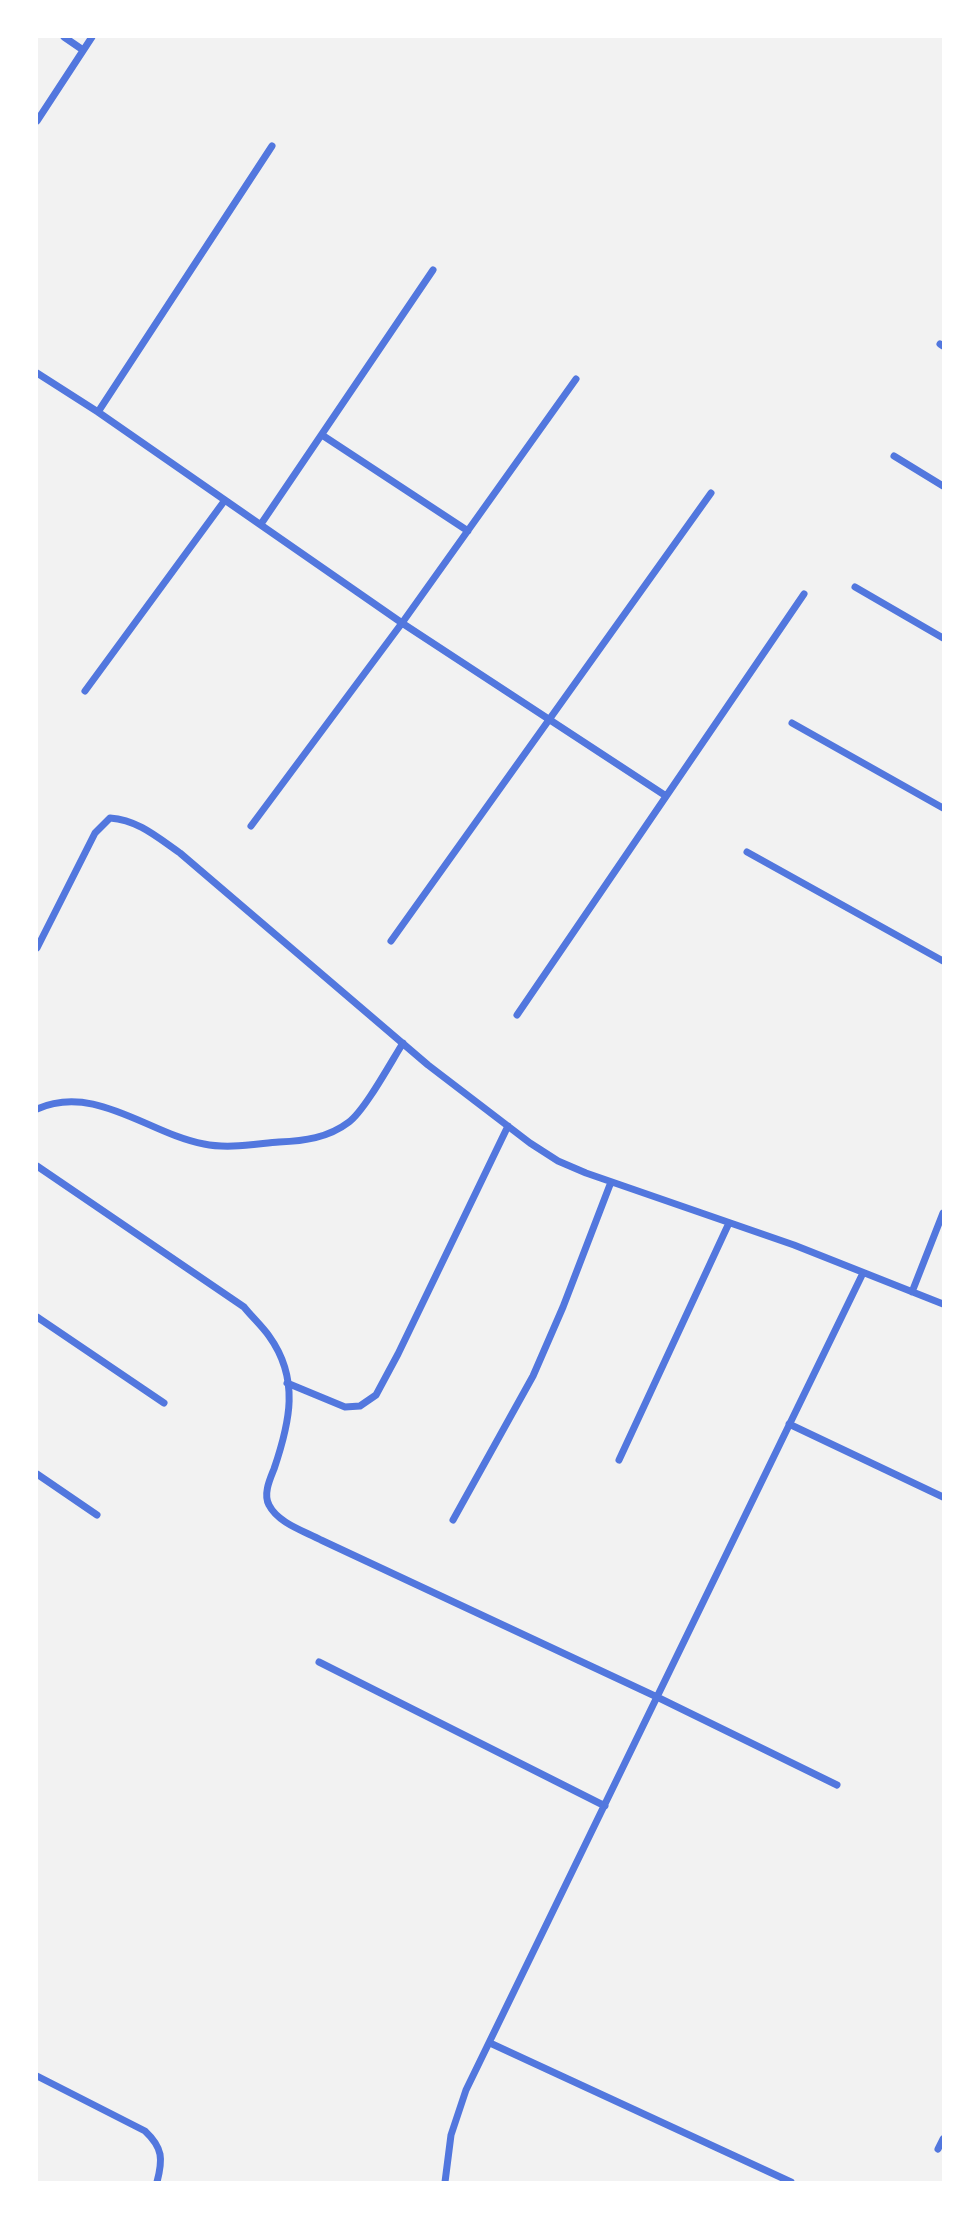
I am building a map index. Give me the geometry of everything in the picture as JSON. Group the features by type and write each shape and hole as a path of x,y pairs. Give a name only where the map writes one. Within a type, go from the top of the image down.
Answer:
{"street":[{"path":"64,37 83,50"},
{"path":"37,121 92,37"},
{"path":"98,412 272,146"},
{"path":"261,524 433,270"},
{"path":"37,373 98,412 402,623 666,796"},
{"path":"251,826 402,623 576,379"},
{"path":"322,435 468,531"},
{"path":"894,456 943,486"},
{"path":"391,941 711,494"},
{"path":"85,691 225,500"},
{"path":"855,587 943,638"},
{"path":"517,1015 804,594"},
{"path":"792,723 943,808"},
{"path":"37,948 95,833 110,818 138,824 180,853 403,1043 508,1126 558,1161 794,1245 943,1304"},
{"path":"747,852 943,961"},
{"path":"37,1109 46,1105 83,1101 119,1111 168,1134 206,1145 293,1141 329,1135 352,1120 403,1043"},
{"path":"288,1383 345,1407 360,1406 376,1395 508,1126"},
{"path":"37,1166 244,1307 270,1337 285,1367 288,1383 287,1431 267,1488 268,1504 282,1520 837,1785"},
{"path":"453,1520 533,1377 611,1182"},
{"path":"912,1292 943,1213"},
{"path":"619,1460 729,1223"},
{"path":"445,2182 451,2135 466,2090 863,1273"},
{"path":"37,1317 164,1403"},
{"path":"789,1424 943,1497"},
{"path":"37,1474 97,1515"},
{"path":"319,1662 605,1806"},
{"path":"490,2043 791,2182"},
{"path":"37,2076 145,2131 157,2142 161,2154 157,2182"},
{"path":"938,2149 943,2139"}]}
